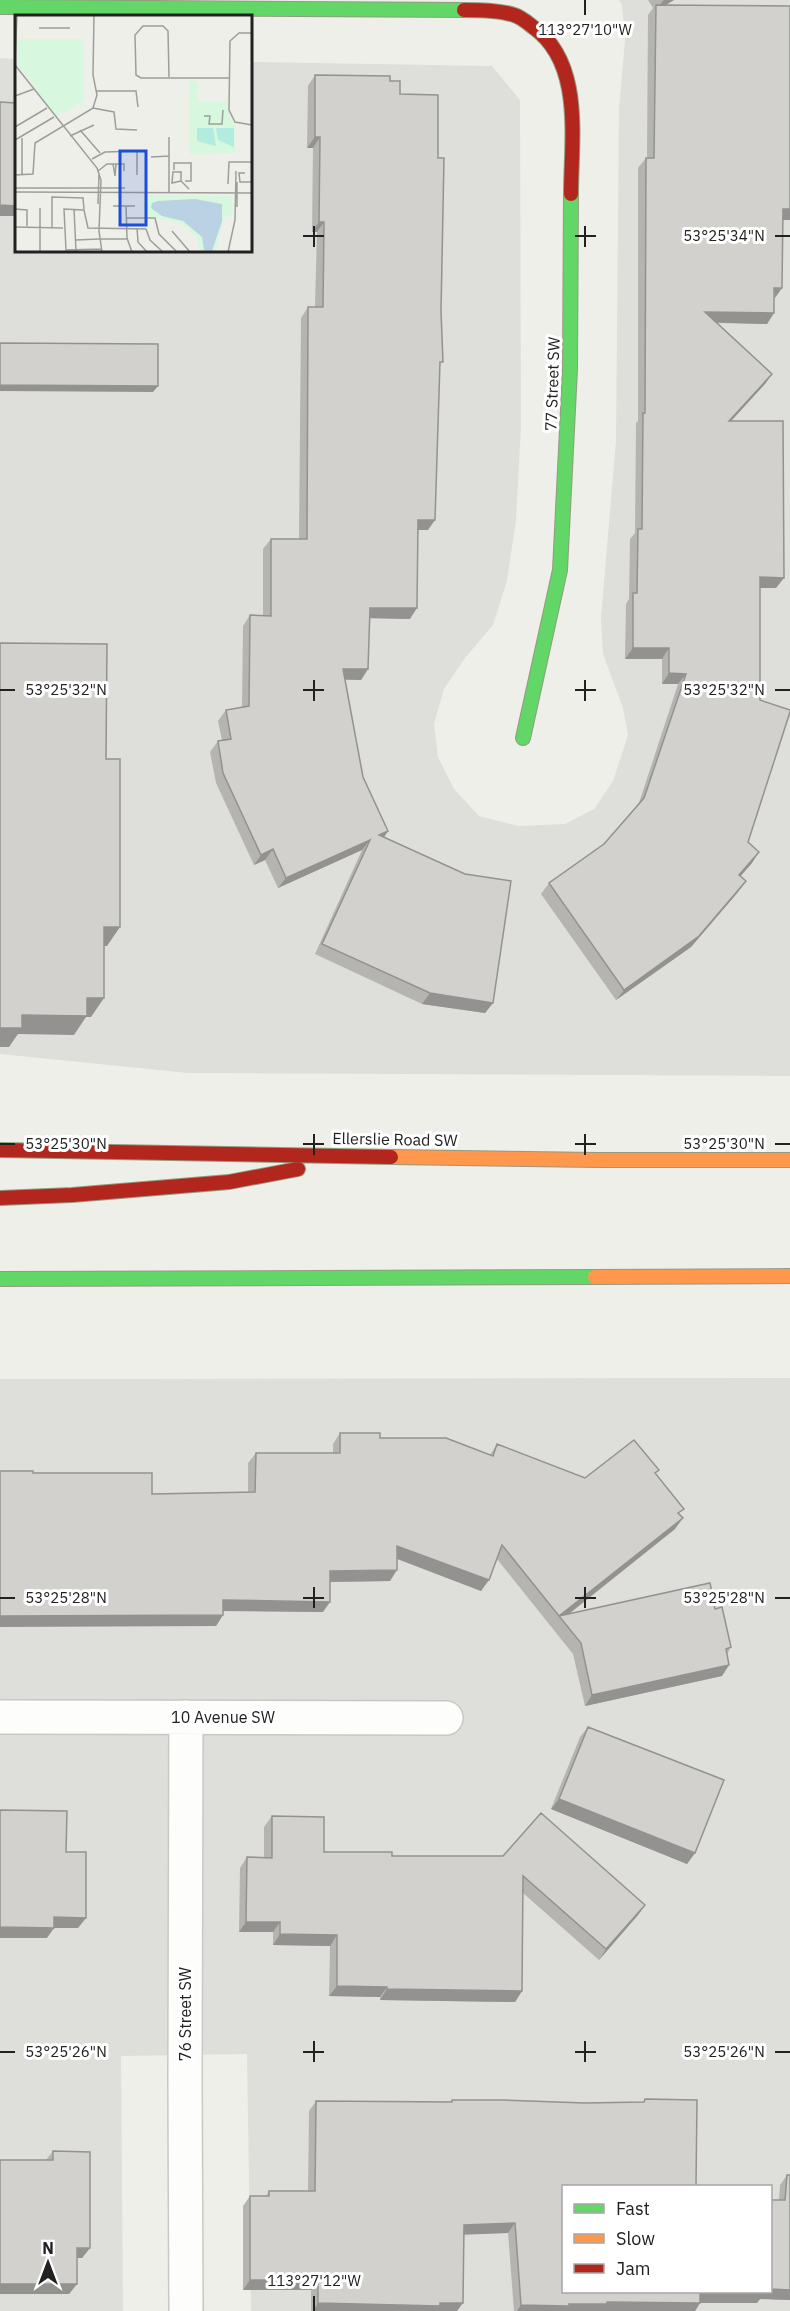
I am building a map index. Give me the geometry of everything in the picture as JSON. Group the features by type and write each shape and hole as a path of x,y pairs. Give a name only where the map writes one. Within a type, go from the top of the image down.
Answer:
{"main road":[{"name":"77 Street SW","path":"0,7 477,10 516,15 543,34 559,55 571,98 570,369 560,570 523,738"},
{"name":"Ellerslie Road SW","path":"0,1150 790,1160"},
{"path":"0,1198 72,1195 229,1182 370,1155"},
{"path":"0,1279 790,1276"}],"street":[{"name":"10 Avenue SW","path":"0,1717 446,1718"},
{"name":"76 Street SW","path":"186,1717 186,2311"}],"shaded area":[{"path":"619,0 790,0 790,1076 188,1073 0,1054 0,58 15,59 15,252 252,252 252,62 492,66 520,100 521,427 516,520 507,581 493,625 465,658 444,689 434,724 438,757 454,789 479,816 518,826 565,824 594,809 613,781 628,735 623,708 603,654 601,618 616,440 619,109 625,40 622,5"},
{"path":"790,1378 790,2311 251,2311 247,2054 121,2056 123,2311 0,2311 0,1379"}],"building":[{"path":"656,5 790,6 790,209 783,209 782,288 774,288 774,313 705,312 772,374 729,421 783,421 784,578 760,577 760,700 790,710 790,712 748,842 759,852 739,875 746,881 699,936 624,990 549,883 604,844 644,798 686,674 669,673 669,648 633,648 633,593 637,593 638,529 642,529 646,158 654,158"},
{"path":"315,75 390,76 390,81 400,81 400,94 438,95 438,158 444,158 441,311 443,362 440,362 435,520 418,520 417,608 370,608 368,669 343,669 363,777 388,831 379,835 465,874 511,881 493,1003 430,993 322,944 370,840 286,878 273,849 261,855 223,773 218,741 231,739 226,710 249,706 250,615 271,616 271,539 307,539 308,307 323,307 324,222 319,222 320,137 315,137"},
{"path":"0,102 15,103 15,206 0,205"},
{"path":"0,343 158,344 158,386 0,385"},
{"path":"0,643 107,644 106,759 120,759 120,927 104,927 104,998 87,998 87,1016 22,1015 22,1028 0,1028"},
{"path":"340,1433 380,1433 380,1438 446,1438 493,1456 497,1444 585,1478 634,1440 659,1470 655,1473 684,1509 678,1513 683,1518 559,1616 502,1545 489,1580 397,1546 397,1570 330,1571 330,1602 223,1600 223,1615 0,1616 0,1471 152,1473 152,1494 255,1492 256,1453 340,1453"},
{"path":"710,1583 715,1609 722,1607 731,1647 726,1649 729,1665 592,1695 581,1643 559,1616"},
{"path":"588,1727 724,1780 695,1853 559,1799"},
{"path":"0,1810 67,1811 66,1852 86,1852 86,1918 54,1917 54,1928 0,1927"},
{"path":"541,1813 645,1905 606,1949 523,1876 522,1991 337,1986 337,1935 280,1934 280,1922 246,1922 247,1857 272,1858 272,1816 324,1817 324,1852 392,1852 392,1856 503,1856"},
{"path":"645,2099 697,2100 696,2185 562,2185 562,2293 700,2293 700,2303 607,2302 607,2304 569,2304 569,2306 521,2305 515,2223 464,2225 463,2303 440,2303 440,2306 318,2303 318,2280 250,2280 250,2196 269,2196 269,2191 315,2191 316,2101 644,2102"},
{"path":"53,2151 90,2152 90,2248 77,2248 77,2284 0,2284 0,2160 53,2160"},
{"path":"787,2175 790,2175 790,2290 772,2289 772,2200 785,2200"}],"traffic: fast":[{"path":"0,7 464,10"},
{"path":"523,738 560,570 570,369 571,194"},
{"path":"0,1279 595,1277"}],"traffic: slow":[{"path":"391,1157 790,1160"},
{"path":"595,1277 790,1276"}],"traffic: jam":[{"path":"464,10 496,11 519,17 549,42 560,61 567,81 571,104 571,194"},
{"path":"0,1150 391,1157"},
{"path":"0,1198 72,1195 229,1182 298,1169"}]}
